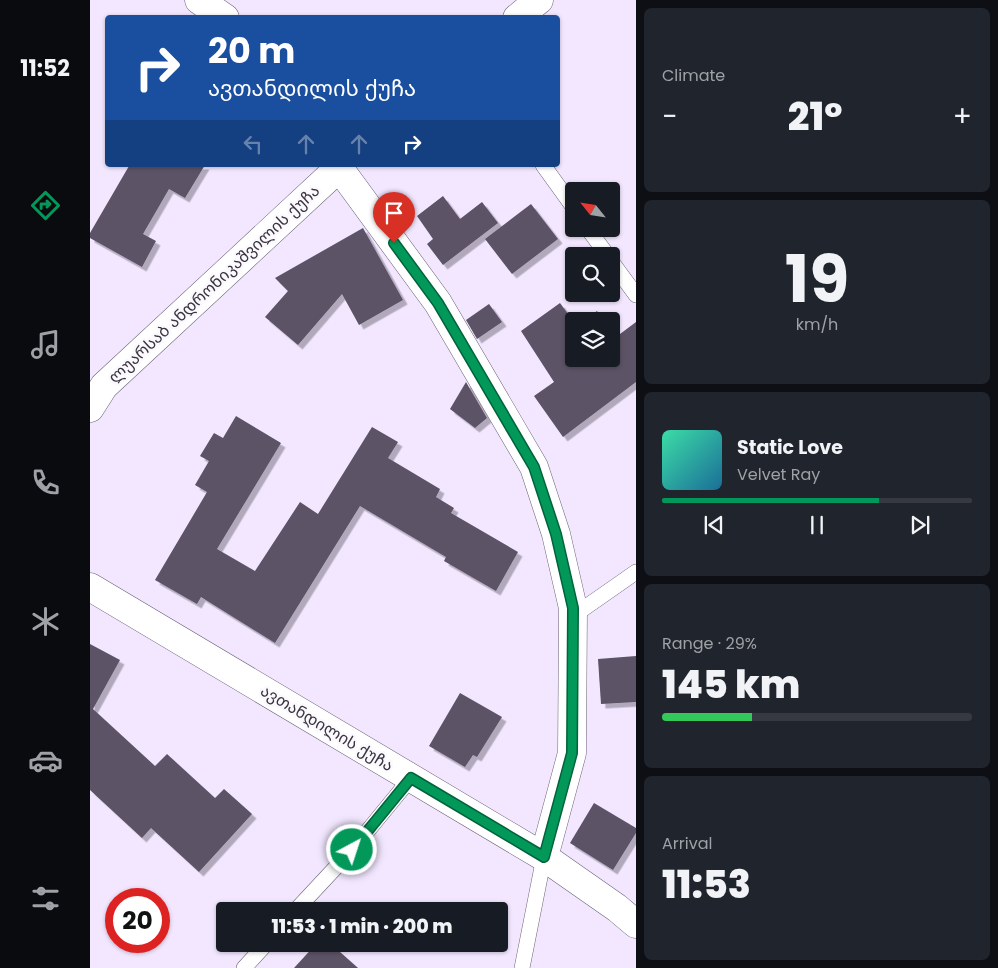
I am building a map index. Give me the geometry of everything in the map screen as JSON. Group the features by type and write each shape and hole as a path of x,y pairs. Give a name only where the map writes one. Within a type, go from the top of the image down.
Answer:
{"street":[{"path":"199,0 222,15"},
{"path":"522,15 540,0"},
{"name":"ლუარსაბ ანდრონიკაშვილის ქუჩა","path":"90,408 104,386 338,167"},
{"path":"340,167 438,303 534,467 556,534 573,608 572,753 544,857"},
{"name":"ავთანდილის ქუჩა","path":"90,588 544,857 617,908 636,924"}],"lane":[{"path":"544,167 565,196"},
{"path":"620,273 636,295"},
{"path":"573,616 636,572"},
{"path":"303,902 352,850 411,778"},
{"path":"522,968 544,857"},
{"path":"244,968 259,952"}],"building":[{"path":"128,167 204,167 185,198 169,189 143,234 156,241 142,267 90,238 90,233"},
{"path":"443,196 460,219 482,202 498,223 443,265 427,244 433,239 417,216"},
{"path":"531,204 558,239 512,274 485,239"},
{"path":"363,228 403,300 359,325 342,294 298,345 265,317 288,291 275,278"},
{"path":"560,303 567,312 565,312 565,367 620,367 620,334 636,322 636,382 563,437 534,396 554,382 521,331"},
{"path":"489,304 502,322 477,339 466,320"},
{"path":"466,382 487,418 475,428 450,409"},
{"path":"236,416 281,443 217,549 255,571 300,502 318,514 372,427 398,442 388,458 440,489 436,497 454,508 451,513 518,552 496,591 444,561 446,557 360,506 275,643 201,597 197,604 155,580 207,492 195,485 209,461 200,456 214,433 223,438"},
{"path":"90,644 120,660 93,709 155,766 167,754 215,798 224,789 252,814 199,872 151,828 142,838 90,790"},
{"path":"636,656 636,702 601,704 598,659"},
{"path":"460,693 502,717 477,757 473,755 465,767 429,746"},
{"path":"594,803 636,828 636,833 613,870 570,843"},
{"path":"309,952 340,952 358,968 294,968"}],"route":[{"path":"352,850 411,778 544,857 572,753 573,608 556,534 534,467 438,303 394,243"}]}
